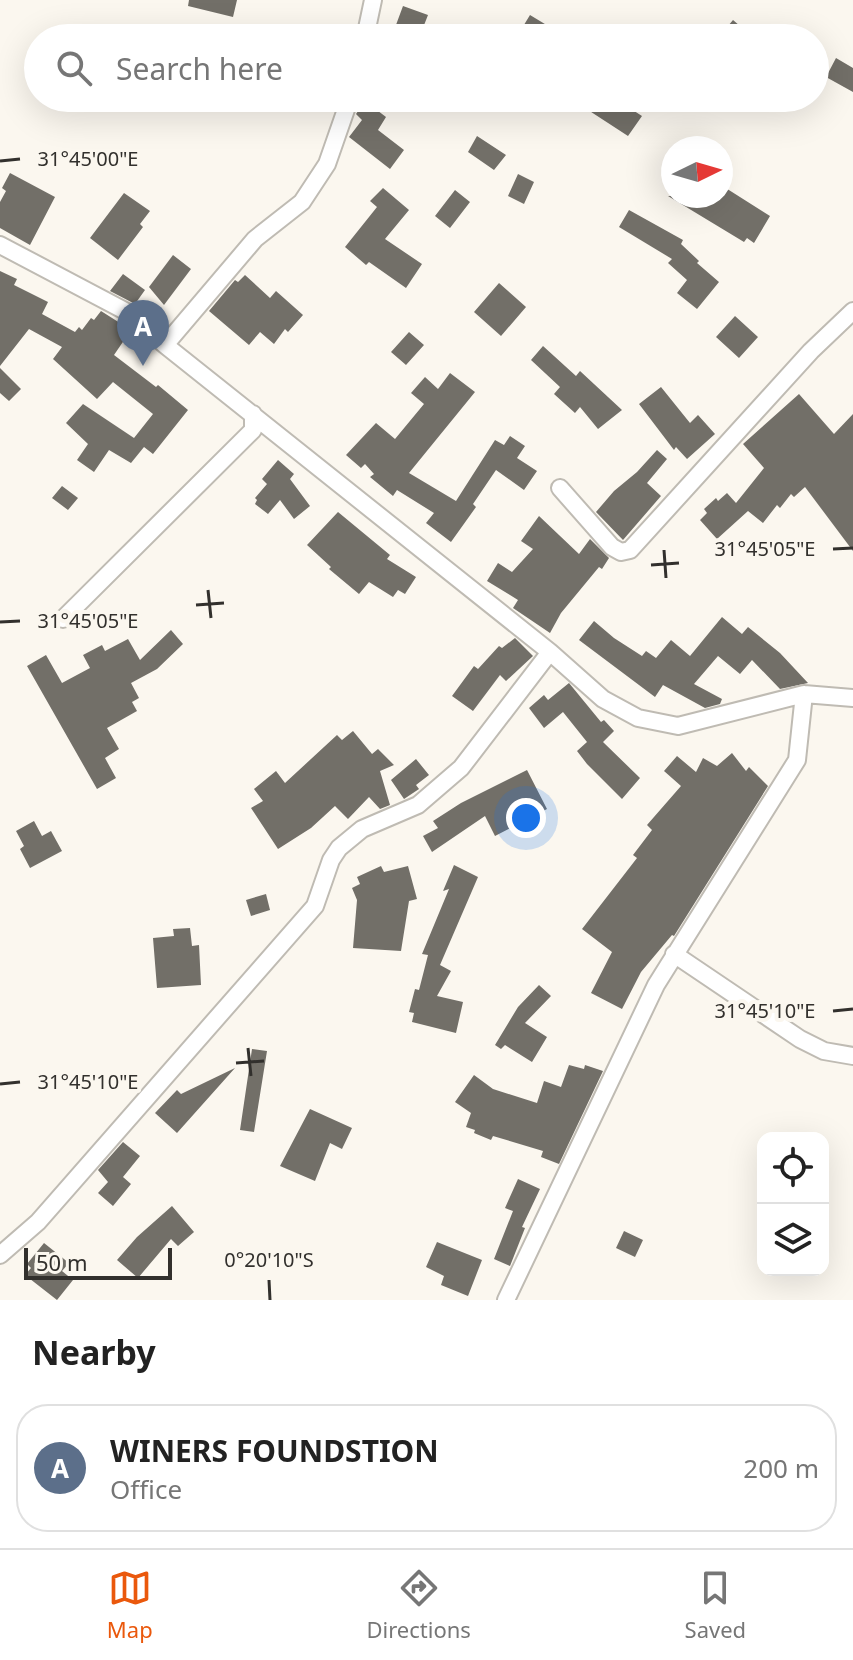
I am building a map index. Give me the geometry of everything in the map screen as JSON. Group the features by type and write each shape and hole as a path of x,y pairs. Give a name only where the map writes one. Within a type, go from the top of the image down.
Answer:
{"street":[{"path":"368,24 373,0"},
{"path":"165,345 255,239 302,202 327,164 345,112"},
{"path":"0,245 127,312 550,652 603,699 638,718 678,726 804,694 853,698"},
{"path":"560,488 612,547 621,552 630,550 811,351 853,311"},
{"path":"63,619 253,430 253,414"},
{"path":"0,1255 38,1222 315,906 331,860 339,848 362,829 418,805 461,768 550,652"},
{"path":"506,1300 656,985 797,760 804,694"},
{"path":"674,954 800,1039 824,1051 853,1056"}],"building":[{"path":"189,0 237,0 233,17 188,6"},
{"path":"403,6 428,15 424,24 396,24"},
{"path":"530,15 545,24 525,24"},
{"path":"836,58 853,68 853,92 829,79"},
{"path":"379,112 386,117 378,130 404,150 390,169 349,137 362,120 356,114"},
{"path":"591,112 636,112 642,116 628,136"},
{"path":"477,136 506,155 494,170 468,152"},
{"path":"10,173 55,197 30,245 0,228 0,202 6,191 2,188"},
{"path":"518,174 534,182 524,204 508,196"},
{"path":"383,188 409,210 385,239 422,264 406,288 369,262 366,265 345,247 377,207 370,201"},
{"path":"455,190 470,202 450,228 435,216"},
{"path":"124,193 150,211 140,224 143,227 118,260 90,238"},
{"path":"733,193 770,216 754,243 747,238 744,242 688,208 733,208"},
{"path":"629,210 683,240 681,244 699,261 697,263 719,282 697,309 677,293 687,280 668,263 672,259 619,227"},
{"path":"173,255 191,269 164,305 149,287"},
{"path":"0,271 17,279 14,285 48,302 42,314 75,332 79,327 82,330 101,311 131,330 114,355 188,410 153,454 144,447 131,463 109,450 94,472 77,460 88,444 66,423 83,404 134,438 153,414 113,382 97,399 53,359 62,347 29,329 0,366"},
{"path":"123,274 145,290 135,304 110,291"},
{"path":"245,275 270,298 276,291 303,315 288,332 285,329 274,344 260,332 249,345 209,311 235,280 238,282"},
{"path":"499,283 526,307 501,336 474,312"},
{"path":"735,316 758,337 739,358 716,337"},
{"path":"409,332 424,345 406,365 391,352"},
{"path":"543,346 576,376 580,371 622,410 598,429 580,407 575,413 554,394 560,387 531,360"},
{"path":"0,368 21,389 9,401 0,393"},
{"path":"450,373 475,392 409,473 456,501 495,440 504,445 510,436 525,446 517,458 537,471 524,490 496,470 473,504 476,507 451,542 426,523 434,513 397,490 393,496 370,477 374,474 365,464 361,468 346,455 376,423 395,439 424,404 411,393 425,377 438,389"},
{"path":"661,387 690,423 698,415 715,434 687,459 676,447 674,450 639,404"},
{"path":"799,394 834,434 853,414 853,551 805,487 794,497 791,494 780,508 777,505 763,523 748,511 717,539 700,520 707,513 704,509 727,493 736,503 764,468 743,444"},
{"path":"657,450 667,459 647,483 661,496 623,540 596,512"},
{"path":"278,460 294,474 290,479 310,506 294,519 280,500 268,514 255,504 255,498 267,484 262,479"},
{"path":"62,486 78,498 68,510 52,498"},
{"path":"338,512 390,555 387,559 416,577 405,594 398,590 393,597 369,582 359,594 307,545"},
{"path":"539,516 579,554 590,539 609,558 561,613 550,633 513,608 518,600 487,581 498,563 512,572 533,549 521,541"},
{"path":"722,617 742,634 748,627 780,653 808,683 780,689 752,660 740,674 718,656 694,684 722,699 720,704 705,708 663,685 655,697 579,640 594,621 642,656 646,651 656,658 671,640 690,656"},
{"path":"171,630 183,644 157,669 131,683 139,698 132,702 137,711 107,728 119,749 105,758 116,778 97,789 27,666 46,655 62,683 90,668 83,655 102,645 105,651 128,639 140,660"},
{"path":"515,638 533,656 506,681 500,675 473,711 452,696 474,666 478,669 499,646 502,648"},
{"path":"569,683 601,722 604,720 614,731 603,742 640,778 622,799 577,751 587,742 563,712 544,728 529,708 544,695 548,700"},
{"path":"353,731 372,754 378,749 394,765 380,771 390,805 380,809 369,797 348,819 335,806 311,828 278,849 251,808 263,801 254,789 276,771 285,783 337,735 342,740"},
{"path":"732,753 746,771 749,767 768,786 674,936 641,972 622,1009 591,993 612,952 582,929 637,858 633,855 652,830 647,825 681,786 664,771 677,756 696,772 703,758 717,766"},
{"path":"416,759 429,775 416,785 419,789 404,799 391,780"},
{"path":"527,770 547,809 495,836 485,816 432,852 423,836 438,828 433,821 461,803"},
{"path":"34,821 42,836 51,831 62,851 30,868 20,849 24,846 16,831"},
{"path":"454,865 478,877 440,965 451,971 437,996 463,1002 456,1033 412,1022 414,1013 409,1012 415,989 419,990 428,955 422,954 449,889 443,891"},
{"path":"381,866 384,872 408,866 417,899 409,901 401,951 353,948 357,900 352,888 360,884 357,877"},
{"path":"266,894 270,910 251,916 246,900"},
{"path":"190,928 192,946 199,945 201,985 157,988 153,938 174,936 173,929"},
{"path":"539,985 551,996 525,1023 547,1037 532,1062 505,1045 501,1049 495,1045 518,1007"},
{"path":"252,1049 267,1051 254,1132 240,1130"},
{"path":"569,1065 584,1069 585,1065 603,1071 559,1164 541,1157 543,1151 493,1136 491,1140 466,1127 471,1113 455,1102 474,1075 493,1089 537,1103 544,1081 561,1087"},
{"path":"235,1068 177,1133 155,1113 177,1090 181,1094"},
{"path":"310,1109 352,1128 342,1149 330,1143 315,1181 280,1166"},
{"path":"123,1142 140,1156 123,1177 131,1184 113,1206 98,1193 108,1182 98,1170"},
{"path":"518,1179 540,1189 522,1227 525,1228 510,1266 494,1259 513,1211 505,1208"},
{"path":"172,1206 194,1232 178,1246 171,1239 138,1278 117,1260 137,1237"},
{"path":"624,1231 643,1240 635,1257 616,1248"},
{"path":"437,1242 482,1260 468,1296 441,1285 444,1276 426,1267"},
{"path":"44,1243 69,1263 62,1271 73,1280 57,1300 25,1275 31,1268 27,1264"}],"place":[{"name":"WINERS FOUNDSTION","path":"143,366"}]}
